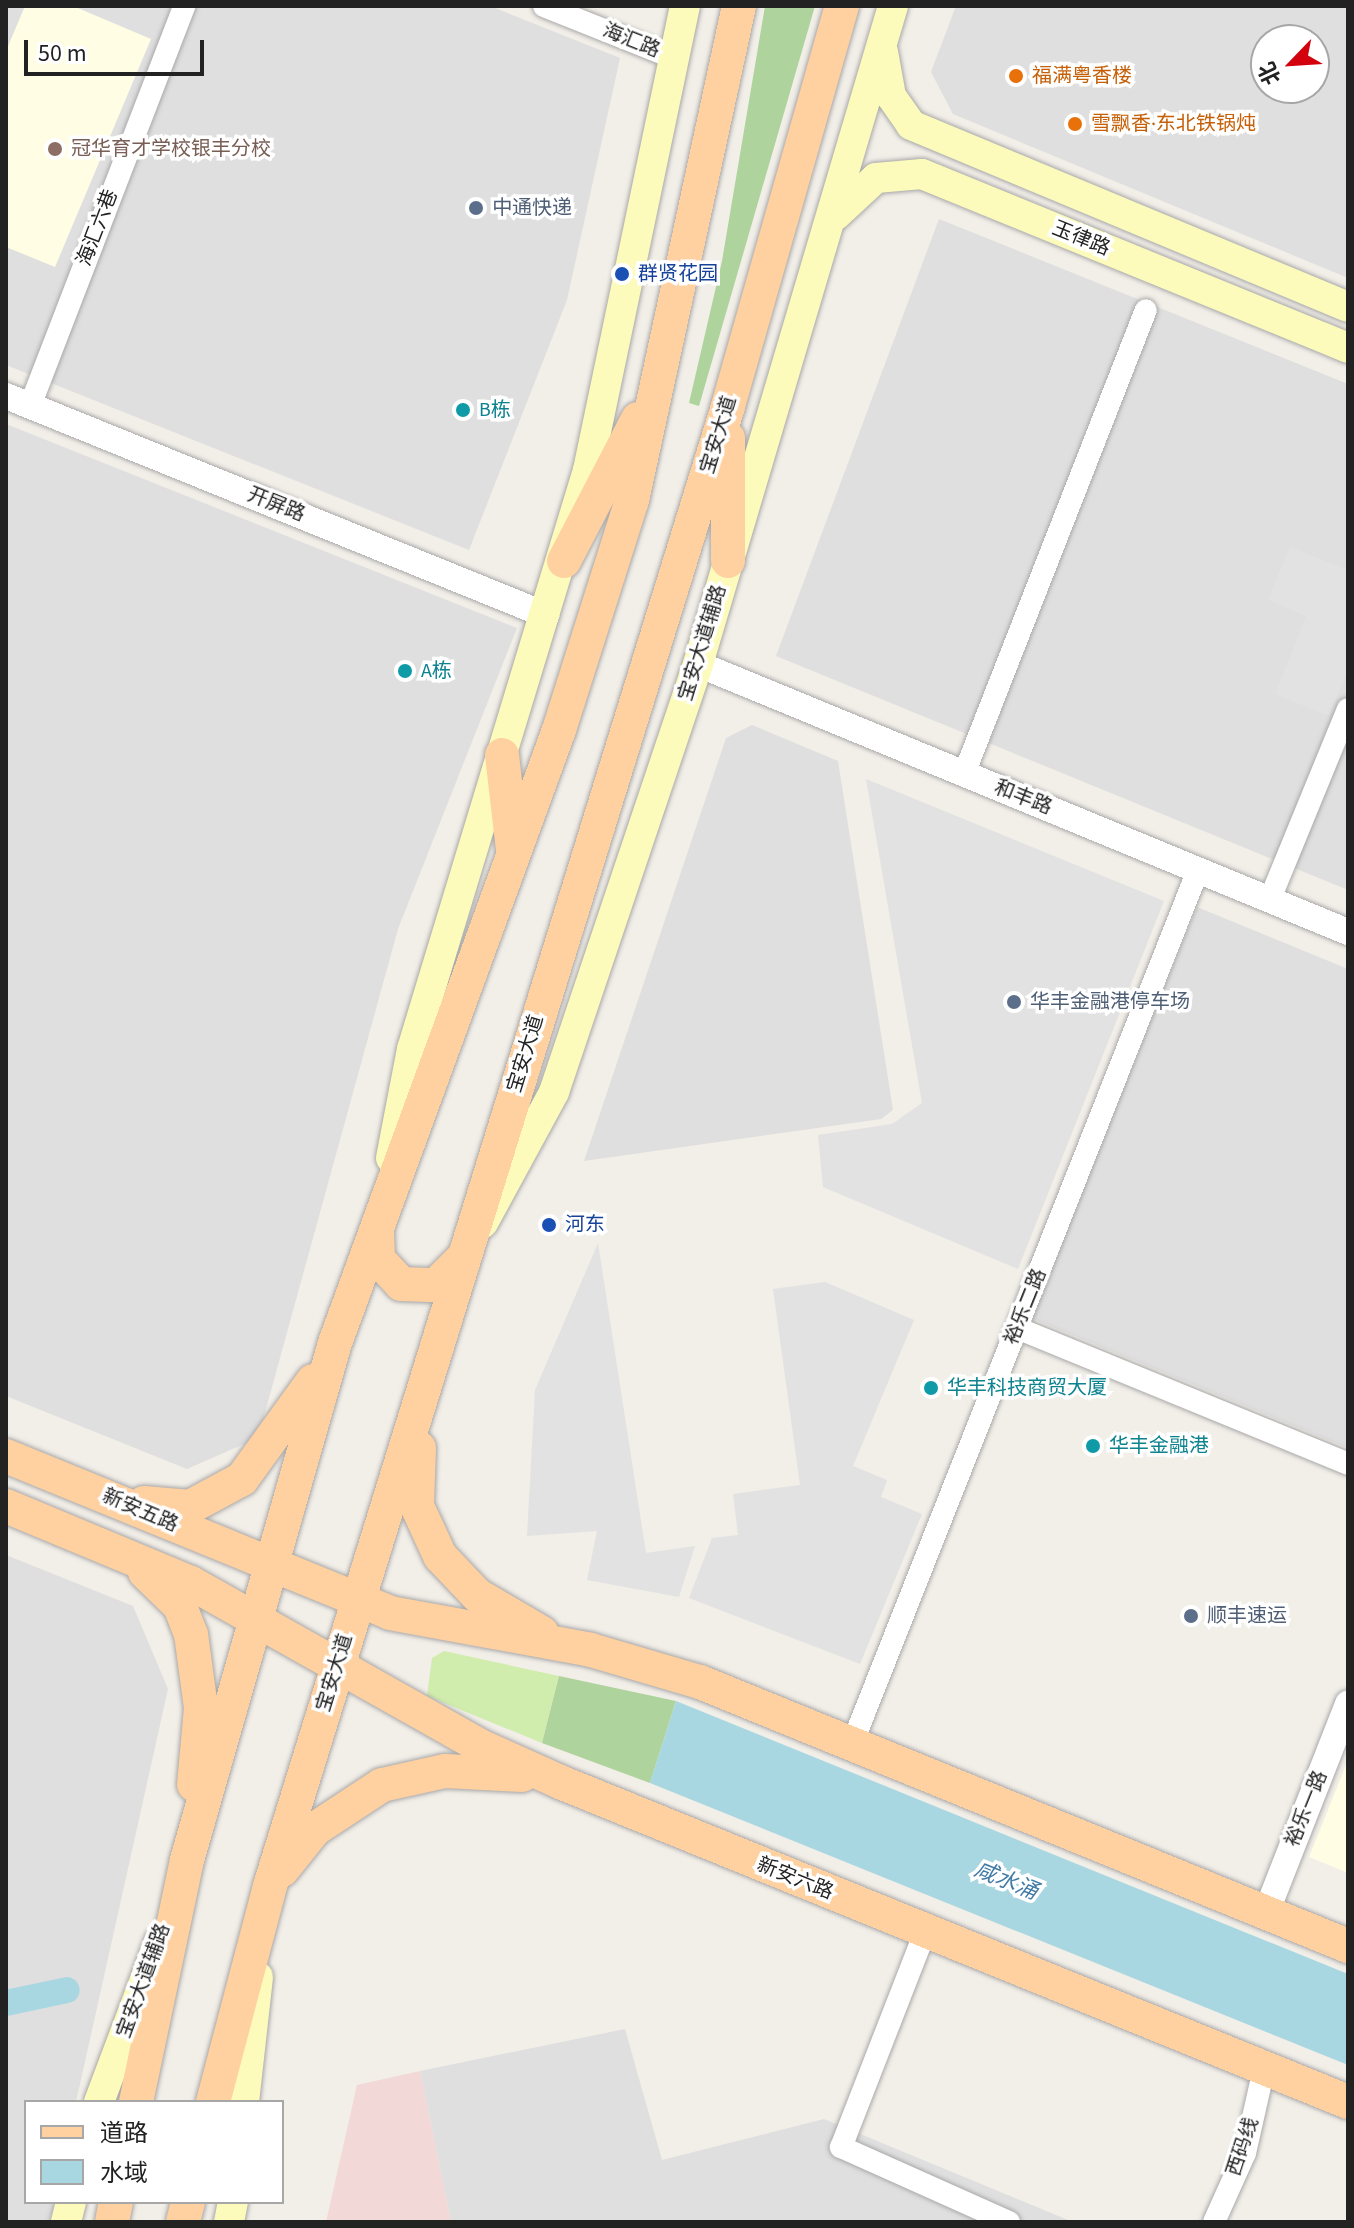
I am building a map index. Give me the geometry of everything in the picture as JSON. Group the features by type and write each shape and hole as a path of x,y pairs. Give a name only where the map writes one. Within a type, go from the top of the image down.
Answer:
{"main road":[{"path":"462,1259 436,1285 401,1284 378,1259 378,1226 412,1049 564,561 626,312 685,6"},
{"path":"136,2100 187,1860 274,1567 335,1343 514,855 632,500 665,370 739,6"},
{"name":"宝安大道","path":"214,2100 270,1886 728,406 842,6"},
{"name":"宝安大道辅路","path":"462,1259 554,1092 698,664 893,6"},
{"name":"玉律路","path":"882,46 887,86 911,125 1348,307"},
{"name":"玉律路","path":"827,226 855,190 876,178 895,170 922,174 1348,348"},
{"path":"564,561 665,370"},
{"path":"728,406 728,561"},
{"path":"502,755 514,855"},
{"path":"105,1496 190,1507 222,1493 282,1431 335,1343"},
{"path":"431,1359 415,1481 427,1534 477,1595 560,1643"},
{"name":"新安五路","path":"6,1456 274,1567"},
{"path":"6,1506 97,1542 258,1621"},
{"path":"97,1542 157,1579 191,1634 201,1708 187,1860"},
{"path":"274,1567 417,1621 560,1643 664,1669 1348,1946"},
{"name":"新安六路","path":"258,1621 480,1746 560,1782 1348,2102"},
{"path":"244,2100 270,1886 315,1829 382,1785 479,1771 560,1782"},
{"name":"宝安大道辅路","path":"100,2100 187,1860"}],"street":[{"name":"海汇六巷","path":"18,401 184,6"},
{"name":"海汇路","path":"544,6 674,58"},
{"path":"964,774 1146,310"},
{"name":"开屏路","path":"18,401 546,615"},
{"name":"和丰路","path":"698,664 1348,932"},
{"path":"1270,899 1348,709"},
{"name":"裕乐二路","path":"852,1744 1198,870"},
{"path":"1017,1328 1348,1464"},
{"name":"裕乐一路","path":"1266,1913 1348,1704"},
{"path":"925,1932 841,2147 1009,2222"},
{"name":"西码线","path":"1214,2222 1245,2153 1264,2069"}],"shaded area":[{"path":"6,6 490,6 620,58 567,300 469,550 6,365"},
{"name":"冠华育才学校银丰分校","path":"25,6 73,6 151,39 55,267 6,247 6,51"},
{"path":"956,6 1348,6 1348,278 953,114 931,72"},
{"path":"939,219 1348,384 1348,890 776,656"},
{"path":"6,424 517,628 398,929 258,1438 187,1469 6,1396"},
{"path":"1290,547 1348,570 1348,670 1329,716 1275,694 1306,616 1268,600"},
{"path":"752,725 838,761 893,1110 881,1119 584,1161 726,738"},
{"name":"华丰金融港停车场","path":"866,779 1164,901 1018,1269 823,1187 818,1135 892,1124 922,1103"},
{"path":"1197,907 1348,969 1348,1448 1031,1318"},
{"path":"598,1243 646,1553 695,1546 679,1597 587,1580 597,1531 527,1536 535,1390"},
{"path":"825,1282 914,1320 853,1466 887,1480 881,1497 922,1514 860,1664 689,1598 712,1538 738,1535 733,1494 800,1485 773,1289"},
{"path":"6,1555 133,1606 168,1689 76,2100 24,2100 24,2204 54,2204 49,2222 6,2222"},
{"path":"1348,1760 1348,1873 1309,1857"},
{"path":"625,2029 662,2160 824,2119 1073,2222 451,2222 420,2071"},
{"path":"420,2071 451,2222 326,2222 357,2085"}],"green space":[{"path":"765,6 815,6 699,406 689,403 722,261"},
{"path":"444,1651 559,1676 542,1743 427,1696 432,1658"},
{"path":"559,1676 676,1701 650,1783 542,1743"}],"water":[{"name":"咸水涌","path":"676,1701 1348,1974 1348,2065 650,1783"}],"waterway":[{"path":"6,2003 67,1990"}],"place":[{"name":"福满粤香楼","path":"1016,76"},
{"name":"雪飘香·东北铁锅炖","path":"1075,124"},
{"name":"冠华育才学校银丰分校","path":"55,149"},
{"name":"中通快递","path":"476,208"},
{"name":"群贤花园","path":"622,274"},
{"name":"B栋","path":"463,410"},
{"name":"A栋","path":"405,671"},
{"name":"华丰金融港停车场","path":"1014,1002"},
{"name":"河东","path":"549,1225"},
{"name":"华丰科技商贸大厦","path":"931,1388"},
{"name":"华丰金融港","path":"1093,1446"},
{"name":"顺丰速运","path":"1191,1616"}]}
